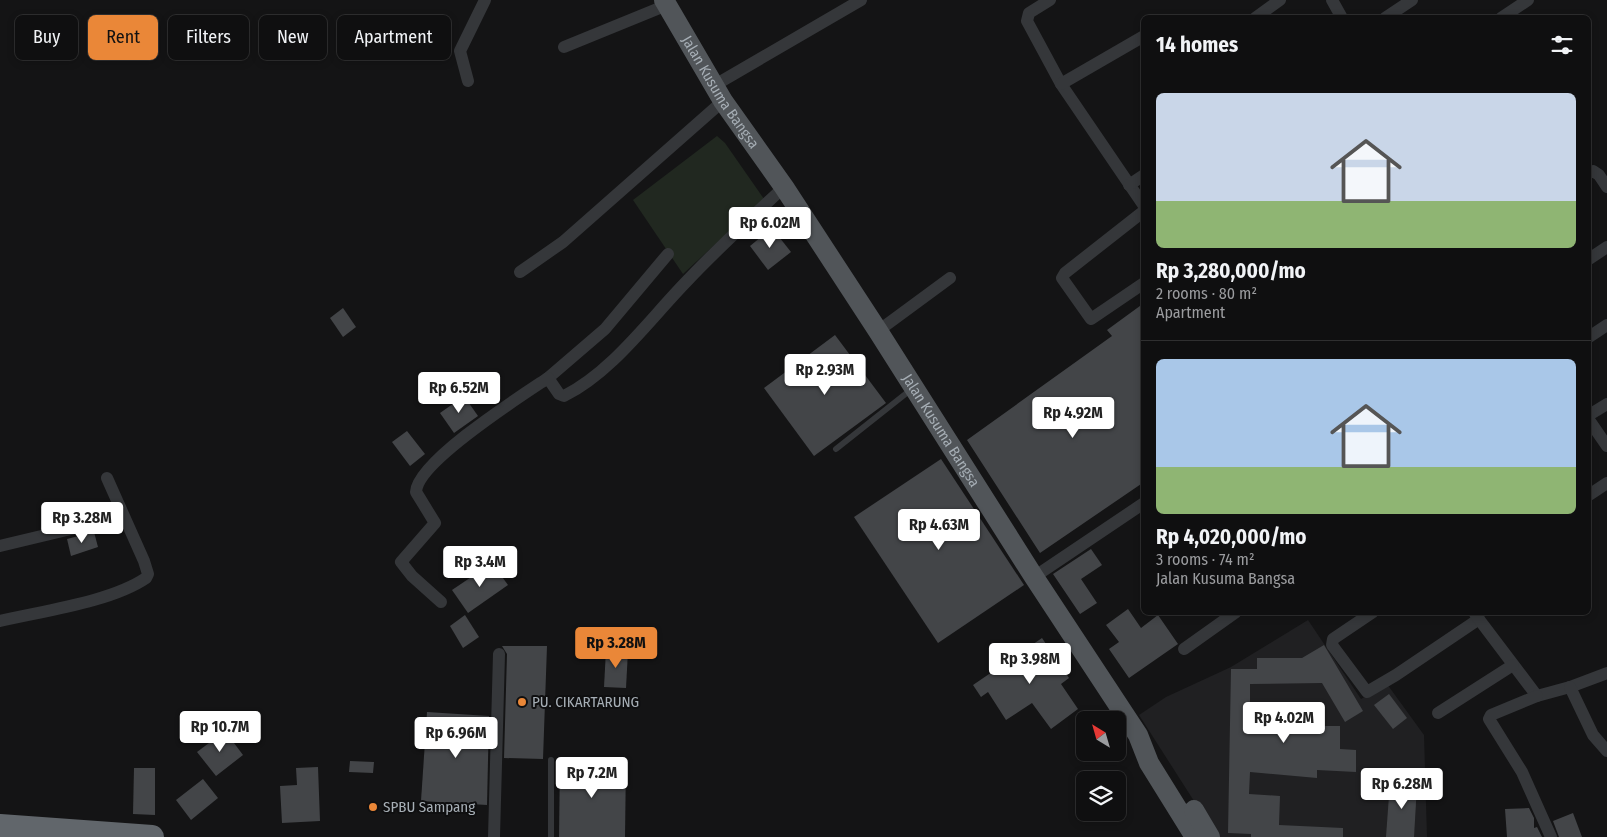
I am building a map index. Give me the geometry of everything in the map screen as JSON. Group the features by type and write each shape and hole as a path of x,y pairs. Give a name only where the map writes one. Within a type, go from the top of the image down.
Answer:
{"highway":[{"path":"0,826 152,837"}],"main road":[{"name":"Jalan Kusuma Bangsa","path":"665,2 719,93 784,187 878,331 1034,577 1138,735 1160,757 1210,837"},
{"name":"Jalan Kusuma Bangsa","path":"1138,735 1149,763 1195,837"}],"street":[{"path":"468,80 460,51 485,0"},
{"path":"520,272 563,242 719,93 862,0"},
{"path":"1050,0 1029,13 1026,19 1061,84 1141,202"},
{"path":"1259,15 1280,0"},
{"path":"1332,0 1340,15"},
{"path":"1390,15 1412,0"},
{"path":"1506,15 1528,0"},
{"path":"564,47 665,2"},
{"path":"1061,84 1141,38"},
{"path":"1591,172 1593,171 1599,175 1607,187"},
{"path":"1129,185 1141,177"},
{"path":"548,378 559,394 564,396 606,366 714,253 784,187"},
{"path":"1141,213 1065,273 1062,278 1091,319 1141,285"},
{"path":"1591,258 1607,247"},
{"path":"440,602 412,576 401,562 435,523 416,492 416,485 432,465 463,439 548,378 605,328 668,254"},
{"path":"878,331 950,278"},
{"path":"1591,337 1607,325"},
{"path":"1591,414 1607,404"},
{"path":"1591,423 1607,446"},
{"path":"0,621 95,600 120,591 146,578 148,574 144,561 107,478"},
{"path":"1591,495 1607,483"},
{"path":"1034,577 1141,505"},
{"path":"0,546 96,523"},
{"path":"1184,649 1232,615"},
{"path":"1369,615 1333,639 1332,645 1366,692 1396,676 1477,616 1537,696"},
{"path":"494,837 499,654"},
{"path":"1438,713 1512,665"},
{"path":"1551,837 1522,772 1489,719 1491,715 1537,696 1570,687 1607,672"},
{"path":"1570,687 1592,735 1607,751"}],"lane":[{"path":"836,449 914,387"},
{"path":"551,760 551,837"}],"shaded area":[{"path":"717,136 725,143 764,199 683,274 633,200"},
{"path":"1308,620 1361,699 1387,684 1424,735 1427,837 1217,837 1139,715 1166,697 1231,667"}],"building":[{"path":"772,228 791,252 768,270 750,246"},
{"path":"1141,305 1141,484 1040,553 967,440 1112,336 1107,330"},
{"path":"343,308 356,327 343,337 330,318"},
{"path":"835,335 886,403 814,456 764,388"},
{"path":"464,396 478,416 454,433 440,413"},
{"path":"407,431 425,454 410,466 392,442"},
{"path":"941,459 1024,585 938,643 854,517"},
{"path":"94,532 98,547 71,556 67,539"},
{"path":"1091,549 1102,565 1081,579 1097,603 1080,614 1053,574"},
{"path":"492,563 508,585 468,613 452,590"},
{"path":"1128,609 1141,628 1158,615 1178,644 1129,678 1109,649 1119,642 1106,625"},
{"path":"465,615 479,637 463,648 450,626"},
{"path":"1042,638 1069,678 1061,684 1078,709 1051,729 1032,703 1006,720 988,692 981,697 973,685"},
{"path":"1324,645 1363,711 1345,722 1322,683 1250,684 1250,731 1301,734 1301,726 1340,726 1340,749 1356,750 1356,772 1317,770 1317,778 1250,772 1249,794 1280,796 1279,825 1343,828 1343,837 1251,837 1251,834 1228,833 1231,669 1257,669 1257,658 1302,658"},
{"name":"PU. CIKARTARUNG","path":"502,646 547,646 543,759 504,758 507,654"},
{"path":"606,650 628,651 626,688 604,687"},
{"path":"1389,694 1407,718 1393,729 1374,705"},
{"path":"427,712 489,716 487,805 421,801"},
{"path":"225,731 243,755 216,776 197,752"},
{"path":"350,761 374,762 373,773 349,772"},
{"path":"560,761 626,761 625,837 559,837"},
{"path":"318,767 320,821 282,823 280,786 297,785 296,768"},
{"path":"134,768 155,768 155,815 133,814"},
{"path":"203,779 218,798 191,820 176,800"},
{"path":"1390,782 1417,785 1414,837 1386,837"},
{"path":"1529,808 1534,818 1534,828 1537,827 1542,837 1507,837 1505,809"},
{"path":"1573,813 1582,837 1559,837 1553,821"}],"place":[{"name":"PU. CIKARTARUNG","path":"522,702"},
{"name":"SPBU Sampang","path":"373,807"}]}
